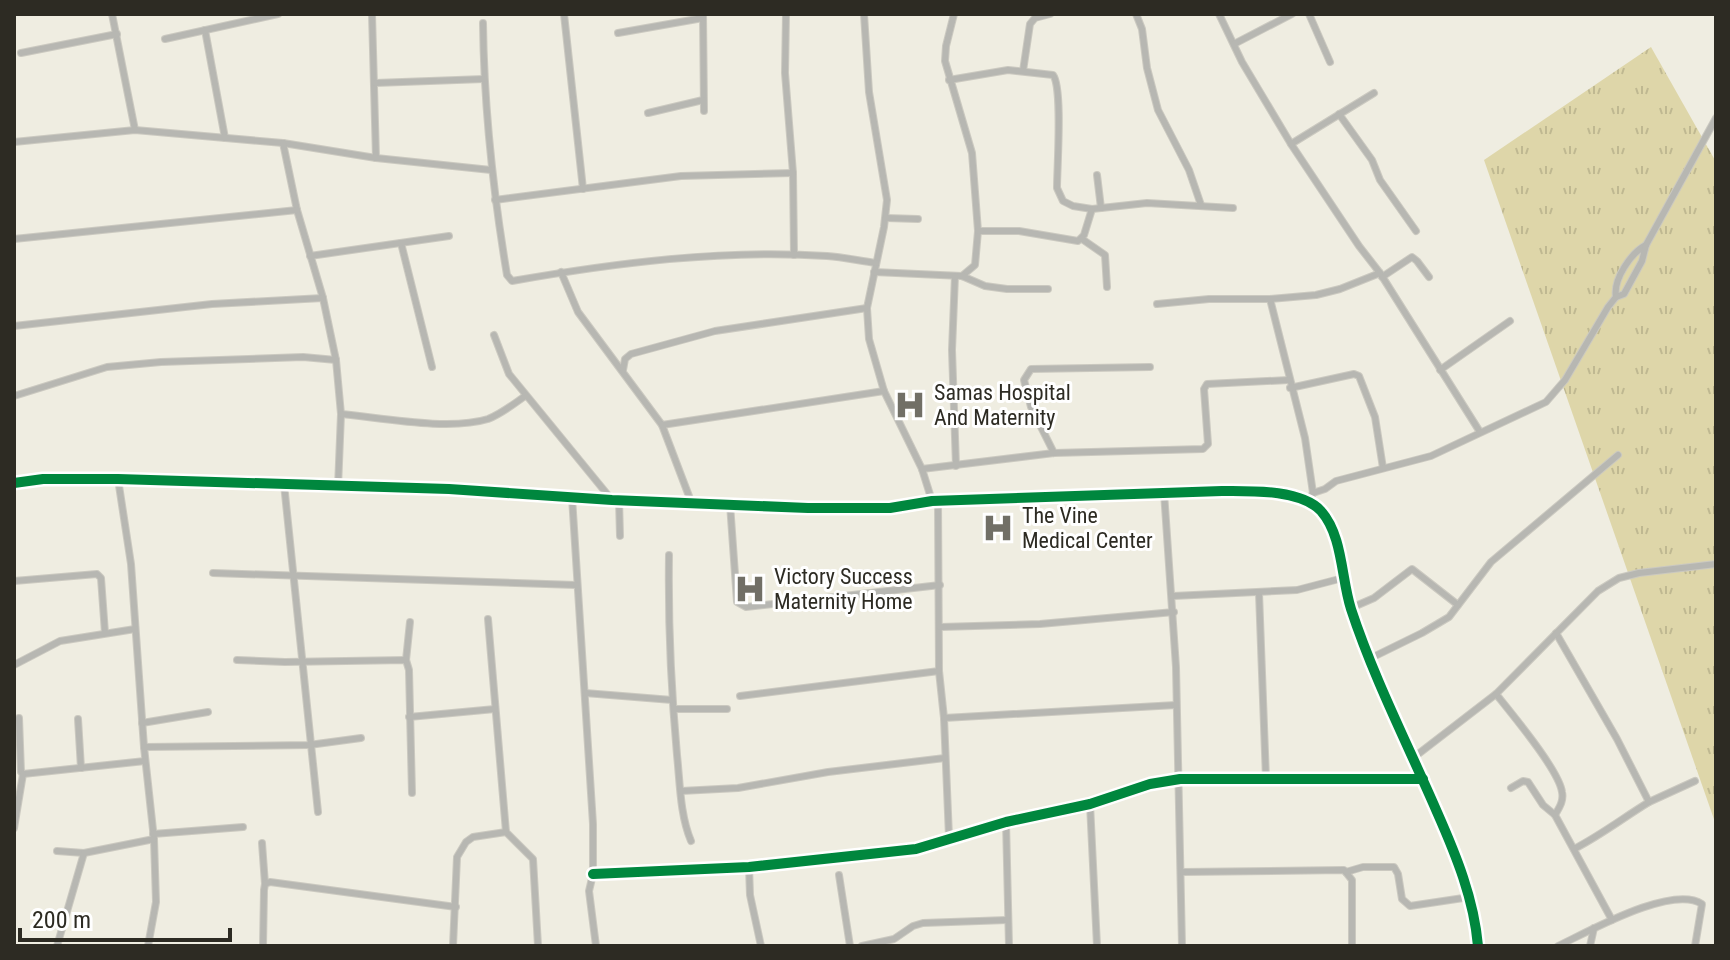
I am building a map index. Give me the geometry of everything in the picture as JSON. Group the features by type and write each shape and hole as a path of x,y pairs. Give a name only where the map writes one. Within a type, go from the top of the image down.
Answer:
{"street":[{"path":"112,14 135,130"},
{"path":"165,39 278,14"},
{"path":"372,14 376,158"},
{"path":"564,14 583,189"},
{"path":"786,14 785,73 793,173 794,255"},
{"path":"864,14 869,92 887,187 886,218 867,308 870,348 884,391 935,501 940,585 939,671 949,837"},
{"path":"954,14 946,46 949,80 972,153 978,231 975,265 959,276"},
{"path":"1023,71 1030,24 1035,18 1050,14"},
{"path":"1136,14 1142,29 1147,68 1158,110 1189,170 1201,205"},
{"path":"1219,14 1242,62 1291,144 1381,275 1480,432"},
{"path":"1234,44 1292,14"},
{"path":"1309,14 1330,62"},
{"path":"618,33 703,16 704,111"},
{"path":"483,23 491,170 512,281 561,272 702,257 829,256 876,263"},
{"path":"205,30 225,138"},
{"path":"21,53 117,34"},
{"path":"949,80 994,71 1023,71 1053,75 1057,79 1059,196 1073,206 1092,209 1147,203 1233,208"},
{"path":"375,83 484,79"},
{"path":"1291,144 1374,93"},
{"path":"648,113 703,100"},
{"path":"1339,114 1416,231"},
{"path":"1308,501 1313,493 1353,475 1431,456 1551,398 1616,297 1624,294 1642,261 1646,245 1716,118"},
{"path":"14,142 135,130 283,143 376,158 491,170"},
{"path":"283,143 336,360 341,414 338,487"},
{"path":"495,200 681,176 793,173"},
{"path":"1097,175 1101,208"},
{"path":"1082,239 1092,209"},
{"path":"14,239 297,210"},
{"path":"886,218 918,219"},
{"path":"978,231 1019,231 1075,241 1082,239"},
{"path":"310,256 449,236"},
{"path":"1082,239 1105,255 1107,287"},
{"path":"401,243 432,367"},
{"path":"1616,297 1615,287 1633,255 1646,245"},
{"path":"1157,304 1223,298 1270,299 1333,291 1381,275 1412,257 1429,277"},
{"path":"561,272 578,312 662,425 692,504"},
{"path":"874,272 959,276 996,288 1048,289"},
{"path":"956,466 952,350 959,276"},
{"path":"14,326 212,304 323,298"},
{"path":"1270,299 1309,459 1313,493"},
{"path":"624,373 625,359 631,354 687,337 867,308"},
{"path":"1440,370 1510,321"},
{"path":"494,335 509,374 525,396 616,500 620,536"},
{"path":"14,396 107,367 303,357 336,360"},
{"path":"1054,453 1026,393 1024,380 1031,369 1150,367"},
{"path":"922,469 1054,453 1203,449 1208,444 1205,385 1246,380 1289,384 1354,374 1359,376 1375,417 1383,468"},
{"path":"662,425 884,391"},
{"path":"341,414 451,424 472,423 492,418 525,396"},
{"path":"1369,659 1449,617 1491,562 1618,455"},
{"path":"14,483 43,479 118,479 449,489 692,504 890,508 935,501 1164,492 1259,491 1308,501 1319,509 1334,533 1351,608 1369,659 1423,779 1470,897 1478,946"},
{"path":"118,479 131,564 145,761 154,836 156,902 148,946"},
{"path":"284,484 318,812"},
{"path":"1164,492 1174,612 1183,872 1182,946"},
{"path":"572,497 593,874 589,891 596,946"},
{"path":"730,504 737,602 746,607 940,585"},
{"path":"669,555 672,700 681,791 691,841"},
{"path":"1413,758 1496,694 1598,591 1619,578 1639,573 1716,564"},
{"path":"1351,608 1374,598 1412,569 1458,605"},
{"path":"213,573 576,585"},
{"path":"14,581 97,574 101,578 105,633"},
{"path":"1173,596 1297,590 1343,578"},
{"path":"1259,593 1266,779"},
{"path":"940,627 1040,624 1174,612"},
{"path":"488,619 506,832 533,859 538,946"},
{"path":"410,622 406,660 409,670 412,793"},
{"path":"14,665 60,641 135,629"},
{"path":"1556,633 1649,802"},
{"path":"237,660 406,660"},
{"path":"740,696 939,671"},
{"path":"585,693 672,700"},
{"path":"1496,694 1538,749 1562,788 1562,801 1555,815"},
{"path":"944,718 1176,705"},
{"path":"409,717 495,709"},
{"path":"674,709 727,709"},
{"path":"142,723 208,712"},
{"path":"14,828 23,774 19,755 19,718"},
{"path":"78,719 81,768"},
{"path":"144,747 309,745 361,738"},
{"path":"681,791 738,788 828,772 945,758"},
{"path":"23,774 145,761"},
{"path":"593,874 749,867 916,849 949,837 1090,804 1150,784 1180,779 1423,779"},
{"path":"1511,788 1523,781 1528,782 1543,805 1555,815 1612,920"},
{"path":"1574,849 1609,831 1614,824 1649,802 1695,781"},
{"path":"1090,804 1097,946"},
{"path":"1006,822 1009,946"},
{"path":"57,851 84,853 154,836 243,827"},
{"path":"453,946 457,857 466,842 483,833 506,832"},
{"path":"262,843 265,884 263,946"},
{"path":"57,946 84,853"},
{"path":"749,867 752,903 761,946"},
{"path":"1183,872 1346,872 1363,867 1394,867 1402,899 1410,906 1470,897"},
{"path":"1346,872 1352,880 1352,946"},
{"path":"839,875 850,946"},
{"path":"265,884 275,882 456,907"},
{"path":"1558,946 1655,903 1697,901 1702,904 1695,946"},
{"path":"862,946 894,939 923,923 1007,920"},
{"path":"1590,946 1594,928"}],"green space":[{"path":"1651,47 1716,162 1716,825 1484,160"}],"cycle path":[{"path":"14,483 43,479 118,479 449,489 808,508 890,508 932,501 1222,491 1274,493 1301,499 1321,511 1334,532 1360,635 1457,861 1473,911 1478,946"},
{"path":"593,874 749,867 916,849 1006,822 1090,804 1150,784 1180,779 1423,779"}],"place":[{"name":"Samas Hospital And Maternity","path":"910,405"},
{"name":"The Vine Medical Center","path":"998,528"},
{"name":"Victory Success Maternity Home","path":"750,589"}]}
